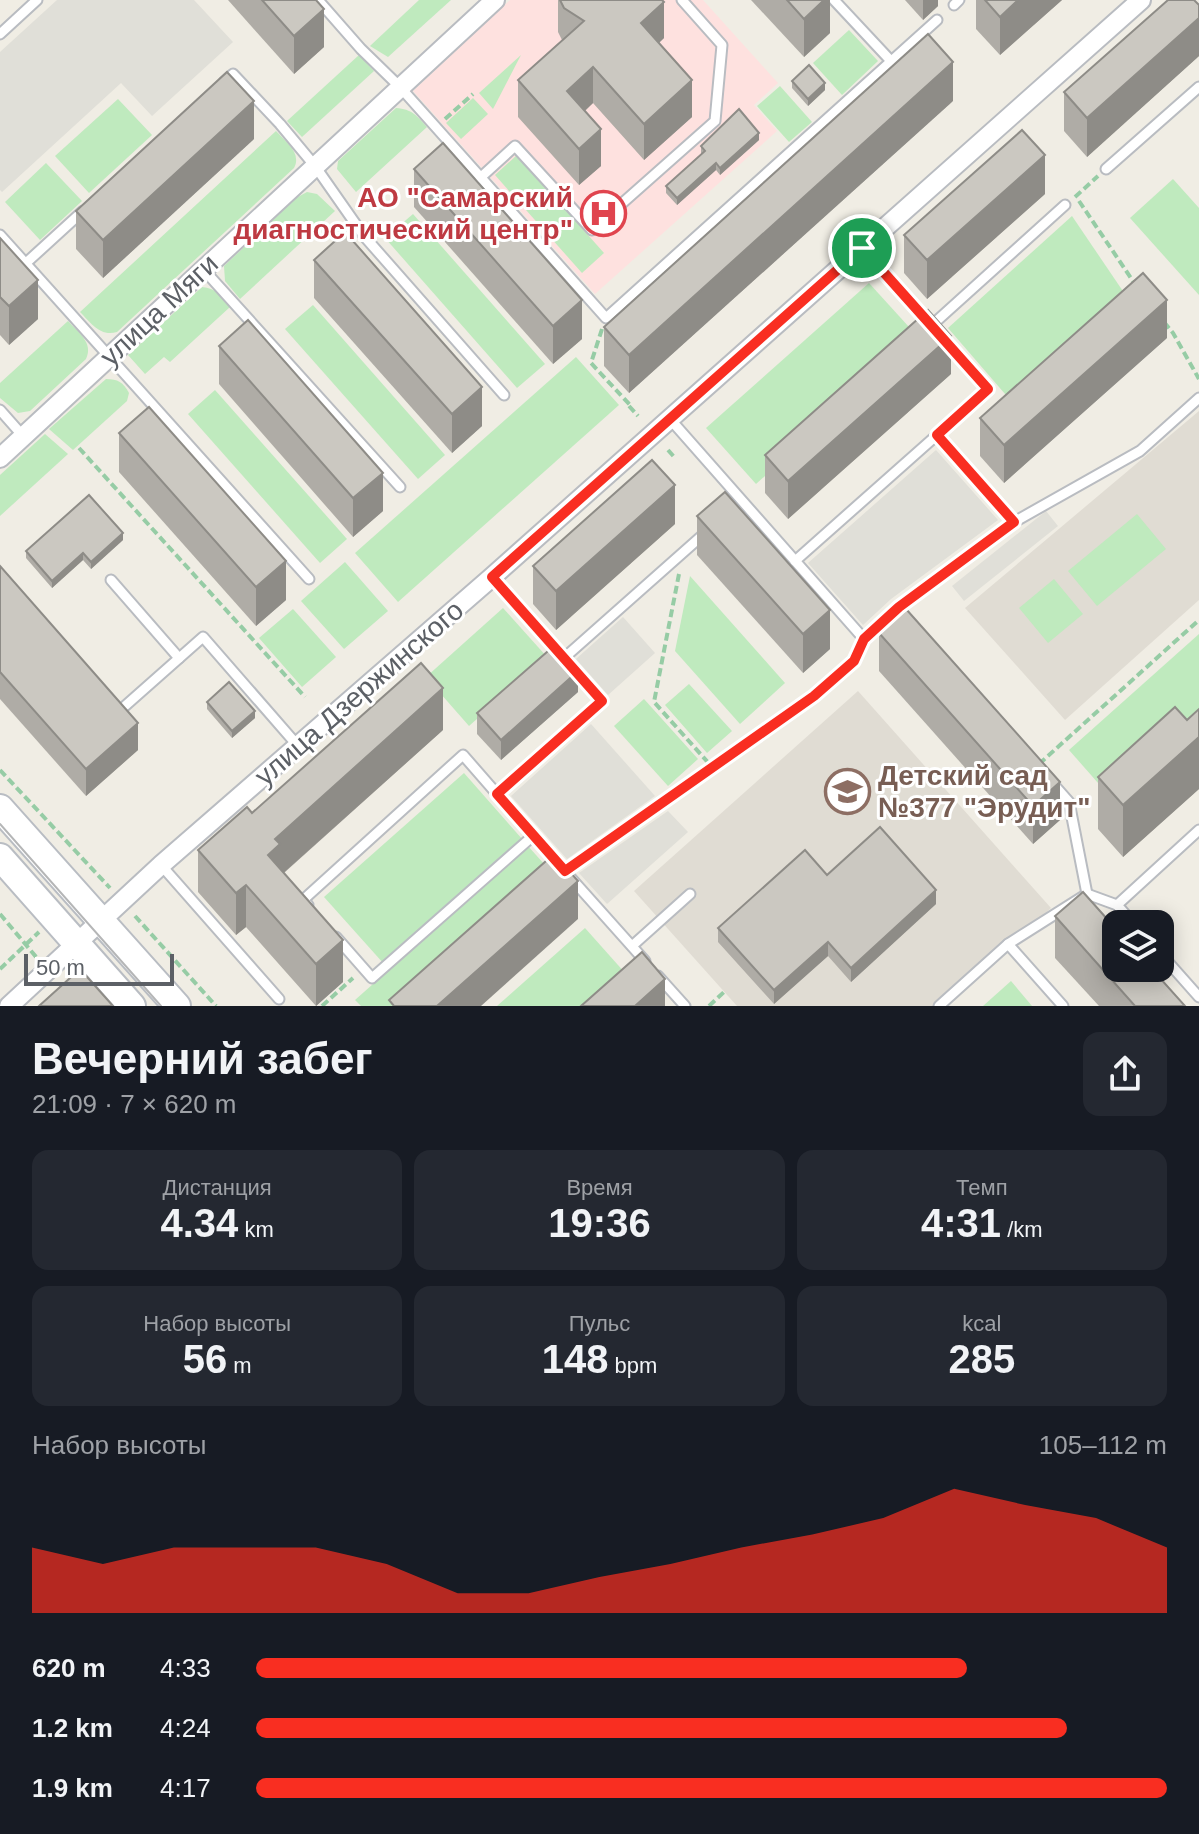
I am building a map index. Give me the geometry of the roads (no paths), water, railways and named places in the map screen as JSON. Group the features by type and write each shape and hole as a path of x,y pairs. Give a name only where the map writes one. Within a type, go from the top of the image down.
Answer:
{"street":[{"name":"улица Мяги","path":"0,458 495,0"},
{"name":"улица Дзержинского","path":"9,1006 161,865 492,577 1141,0"},
{"path":"0,808 177,1006"},
{"path":"0,857 132,1006"}],"lane":[{"path":"0,34 37,0"},
{"path":"318,0 606,318 937,20"},
{"path":"480,178 515,146 592,230 715,121 722,45 682,0"},
{"path":"834,0 891,61"},
{"path":"222,85 233,74 280,124 315,166 364,236 504,395"},
{"path":"1106,169 1199,87"},
{"path":"26,263 95,200"},
{"path":"931,326 1065,205"},
{"path":"0,235 309,579"},
{"path":"795,561 988,389 862,248"},
{"path":"204,269 400,487"},
{"path":"670,419 864,639 899,607 1014,522 1140,451 1199,398"},
{"path":"0,410 23,436"},
{"path":"937,435 1014,522"},
{"path":"730,511 742,500"},
{"path":"564,658 718,521"},
{"path":"492,577 602,701 497,794"},
{"path":"111,580 179,658"},
{"path":"899,607 909,618"},
{"path":"125,706 203,637 298,747"},
{"path":"313,911 303,900 463,755 685,1006"},
{"path":"1037,765 1069,802 1087,894"},
{"path":"1117,905 1199,830"},
{"path":"333,934 372,978 534,835"},
{"path":"161,865 279,999"},
{"path":"632,946 690,894"},
{"path":"1087,894 1117,905 1121,910"},
{"path":"939,1006 1008,944 1087,894"},
{"path":"1008,944 1063,1006"},
{"path":"1174,969 1199,997"}],"tram line":[{"path":"0,824 161,1006"}],"place":[{"name":"АО \"Самарский диагностический центр\"","path":"604,213"},
{"name":"Детский сад №377 \"Эрудит\"","path":"847,791"}]}
